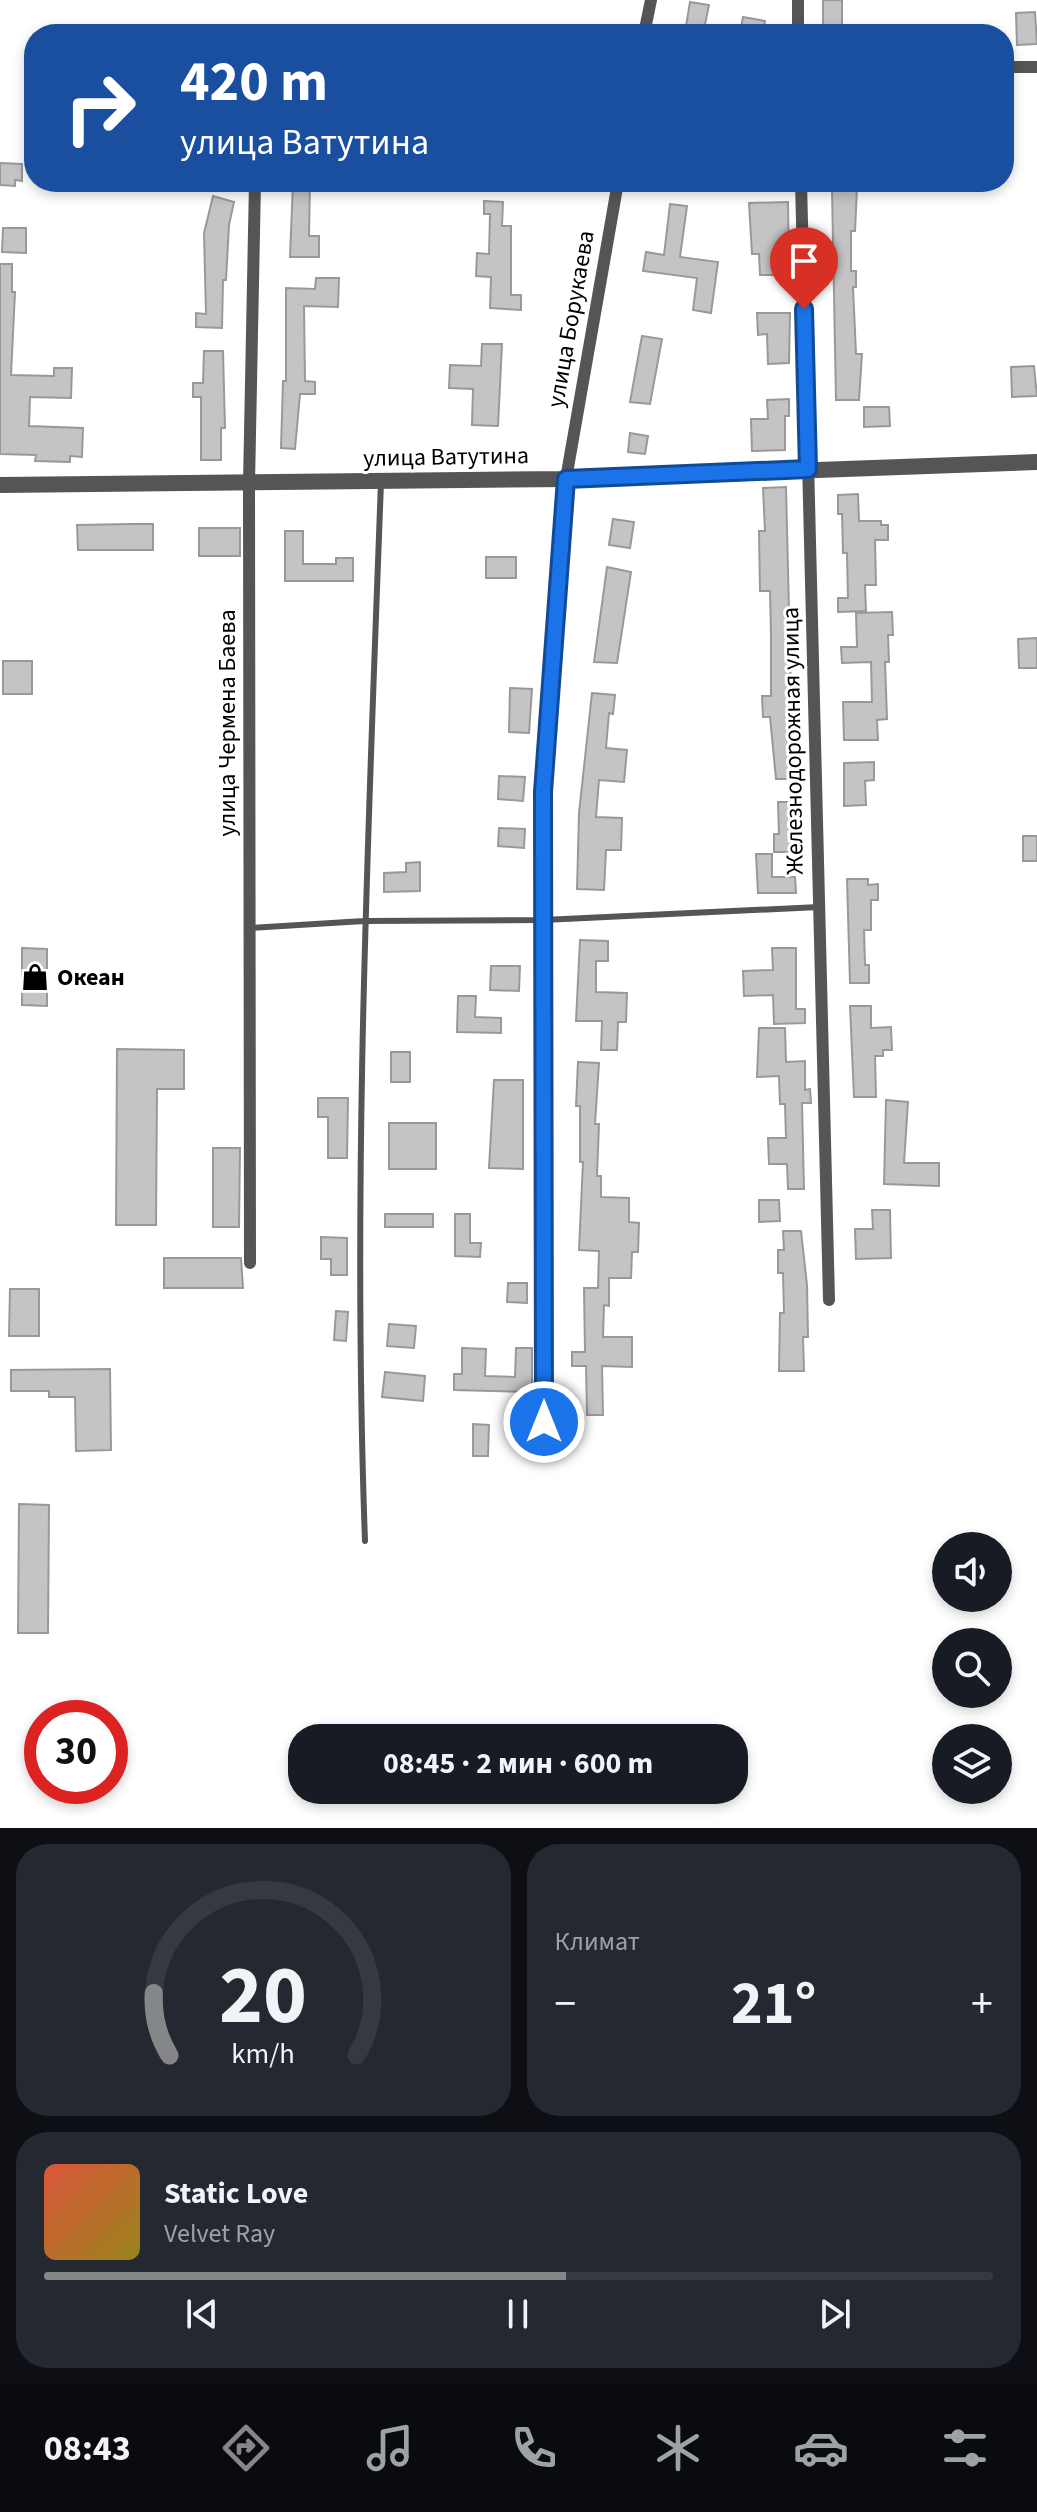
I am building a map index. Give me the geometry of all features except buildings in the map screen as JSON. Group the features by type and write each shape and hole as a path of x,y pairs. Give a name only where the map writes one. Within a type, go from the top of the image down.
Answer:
{"street":[{"path":"646,24 651,0"},
{"path":"798,0 798,24"},
{"path":"1014,67 1037,67"},
{"name":"улица Чермена Баева","path":"250,1263 249,484 255,192"},
{"name":"улица Борукаева","path":"544,1422 543,792 566,479 616,192"},
{"name":"Железнодорожная улица","path":"801,192 829,1300"},
{"name":"улица Ватутина","path":"0,485 566,479 1037,462"}],"lane":[{"path":"365,1541 358,1359 364,921 381,482"},
{"path":"250,928 364,921 543,920 819,907"}],"place":[{"name":"Океан","path":"35,977"}],"route":[{"path":"544,1422 543,792 566,479 808,469 804,309"}]}
